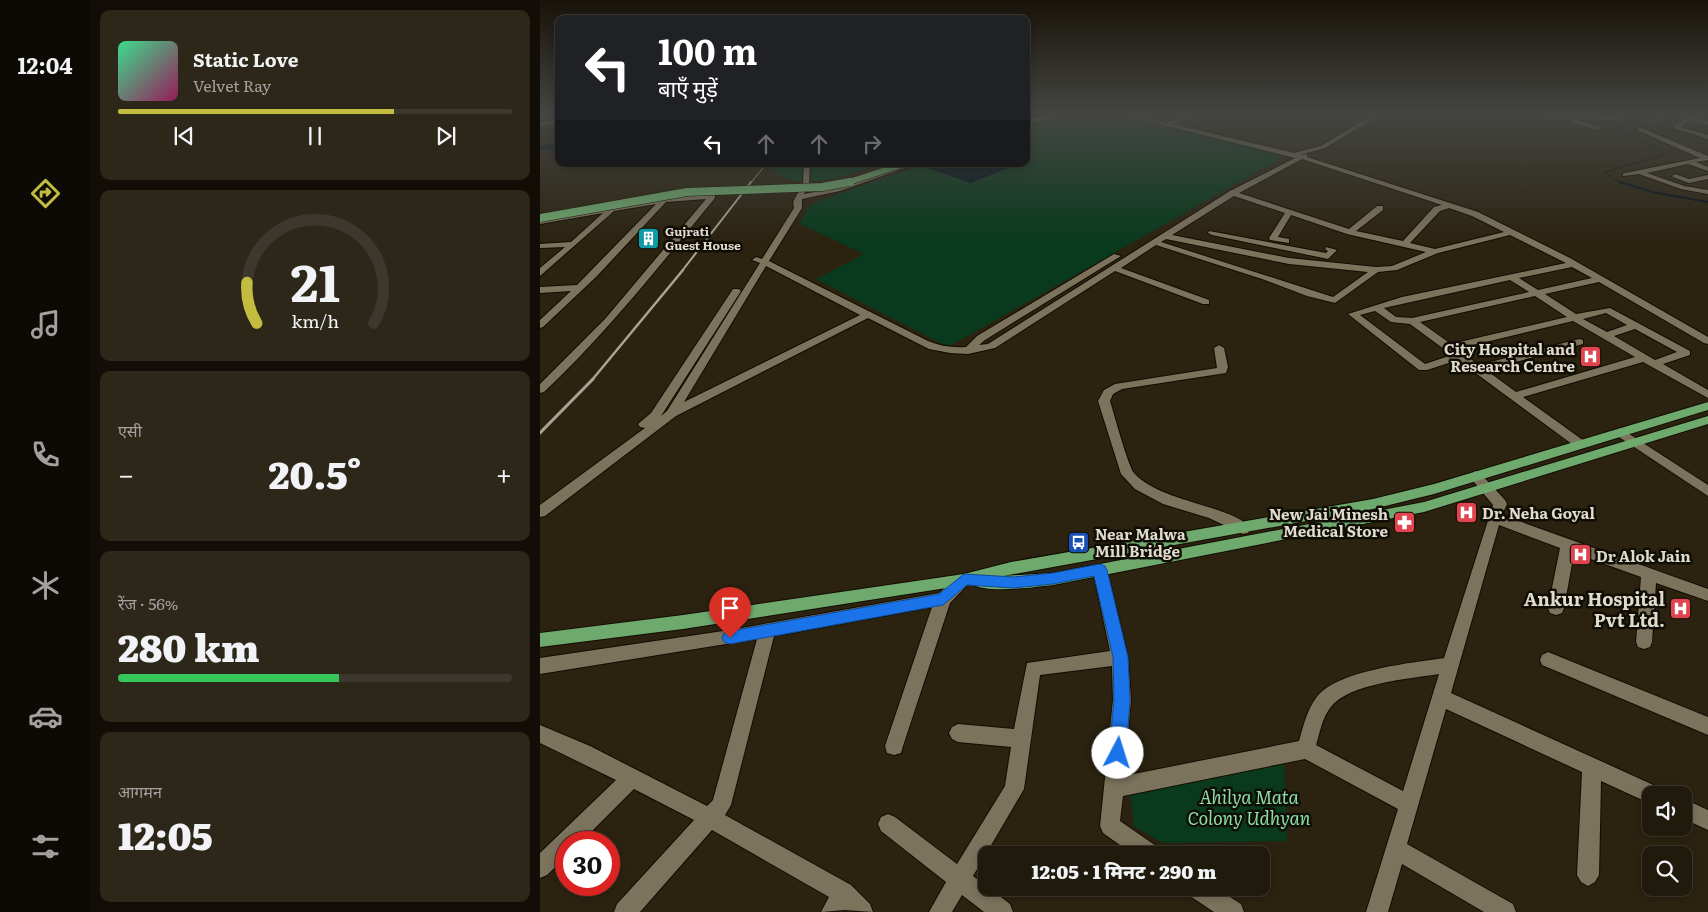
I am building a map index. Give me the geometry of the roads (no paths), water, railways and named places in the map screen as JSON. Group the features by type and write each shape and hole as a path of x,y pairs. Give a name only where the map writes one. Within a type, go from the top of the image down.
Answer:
{"main road":[{"path":"540,218 687,192 822,187 848,183 895,167"},
{"path":"540,640 683,622 964,580 1011,568 1244,529 1373,504 1475,476 1708,406"},
{"path":"964,580 1014,583 1053,579 1267,539 1424,507 1489,489 1708,420"},
{"path":"1260,526 1267,539"}],"street":[{"path":"968,352 981,338 1226,191 1296,157"},
{"path":"760,261 935,348 950,352 968,352 991,346 1153,242 1297,157"},
{"path":"1308,157 1525,233 1708,334"},
{"path":"1309,157 1443,199 1496,222 1708,341"},
{"path":"1625,175 1707,158"},
{"path":"1688,162 1708,169"},
{"path":"1674,165 1708,177"},
{"path":"540,502 656,416 760,261 798,208 798,200 806,183 807,167"},
{"path":"798,200 838,190 903,167"},
{"path":"1653,168 1689,181 1708,177"},
{"path":"1639,172 1682,188 1708,192"},
{"path":"1233,193 1289,212 1332,238"},
{"path":"540,222 664,200 712,196 610,317 544,382 540,390"},
{"path":"540,326 664,200"},
{"path":"1405,244 1437,209 1450,205"},
{"path":"1289,212 1272,238 1332,238 1350,232 1380,208"},
{"path":"540,272 612,210"},
{"path":"540,230 600,219"},
{"path":"1350,232 1435,251"},
{"path":"1153,242 1276,269 1376,270 1394,268 1435,251 1512,232"},
{"path":"1212,233 1330,256 1333,250 1332,238"},
{"path":"1163,236 1276,269 1310,294 1335,300 1376,270"},
{"path":"540,246 572,244"},
{"path":"671,414 760,261"},
{"path":"1460,356 1423,368 1353,314 1376,307 1573,264"},
{"path":"1114,268 1206,302"},
{"path":"1512,277 1575,318 1708,395"},
{"path":"1376,307 1394,320 1412,321 1600,279"},
{"path":"540,290 579,288"},
{"path":"1448,348 1607,310 1686,353 1654,364"},
{"path":"540,512 671,414 867,315"},
{"path":"1412,321 1580,444"},
{"path":"1606,336 1634,326"},
{"path":"1477,369 1579,342"},
{"path":"1219,348 1223,367 1222,371 1120,386 1108,392 1104,401 1127,474 1135,483 1162,500 1225,518 1244,529"},
{"path":"1514,396 1644,358"},
{"path":"656,416 671,414"},
{"path":"1620,432 1708,491"},
{"path":"1377,912 1494,518 1500,504 1489,489 1475,476"},
{"path":"1494,518 1708,595"},
{"path":"1556,608 1568,545"},
{"path":"1100,570 1120,657 1122,700 1110,826 1139,846"},
{"path":"1644,642 1649,574"},
{"path":"894,746 943,599 964,580"},
{"path":"540,666 768,630 943,599"},
{"path":"625,912 721,805 768,630"},
{"path":"940,912 1014,789 1033,668 1120,657"},
{"path":"1548,660 1708,726"},
{"path":"1306,748 1317,713 1326,700 1338,690 1368,680 1452,664"},
{"path":"1442,698 1642,790"},
{"path":"958,732 1021,739"},
{"path":"540,734 711,818 843,893 862,912"},
{"path":"1115,788 1306,748 1409,805"},
{"path":"1588,875 1592,767"},
{"path":"540,868 632,778"},
{"path":"1692,813 1708,820"},
{"path":"888,824 1002,912"},
{"path":"1396,849 1505,912"},
{"path":"832,912 843,893"},
{"path":"1210,896 1233,912"}],"water":[{"path":"924,167 1008,168 971,183"}],"waterway":[{"path":"1622,184 1604,172 1658,157"},
{"path":"1620,182 1652,192 1708,202"}],"railway":[{"path":"750,184 764,167"},
{"path":"682,271 751,182"},
{"path":"592,380 683,270"},
{"path":"540,433 593,379"}],"place":[{"name":"Gujrati Guest House","path":"649,238"},
{"name":"City Hospital and Research Centre","path":"1591,357"},
{"name":"Dr. Neha Goyal","path":"1466,512"},
{"name":"New Jai Minesh Medical Store","path":"1404,522"},
{"name":"Near Malwa Mill Bridge","path":"1079,542"},
{"name":"Dr Alok Jain","path":"1580,555"},
{"name":"Ankur Hospital Pvt Ltd.","path":"1681,608"}],"park label":[{"name":"Ahilya Mata Colony Udhyan","path":"1249,806"}]}
